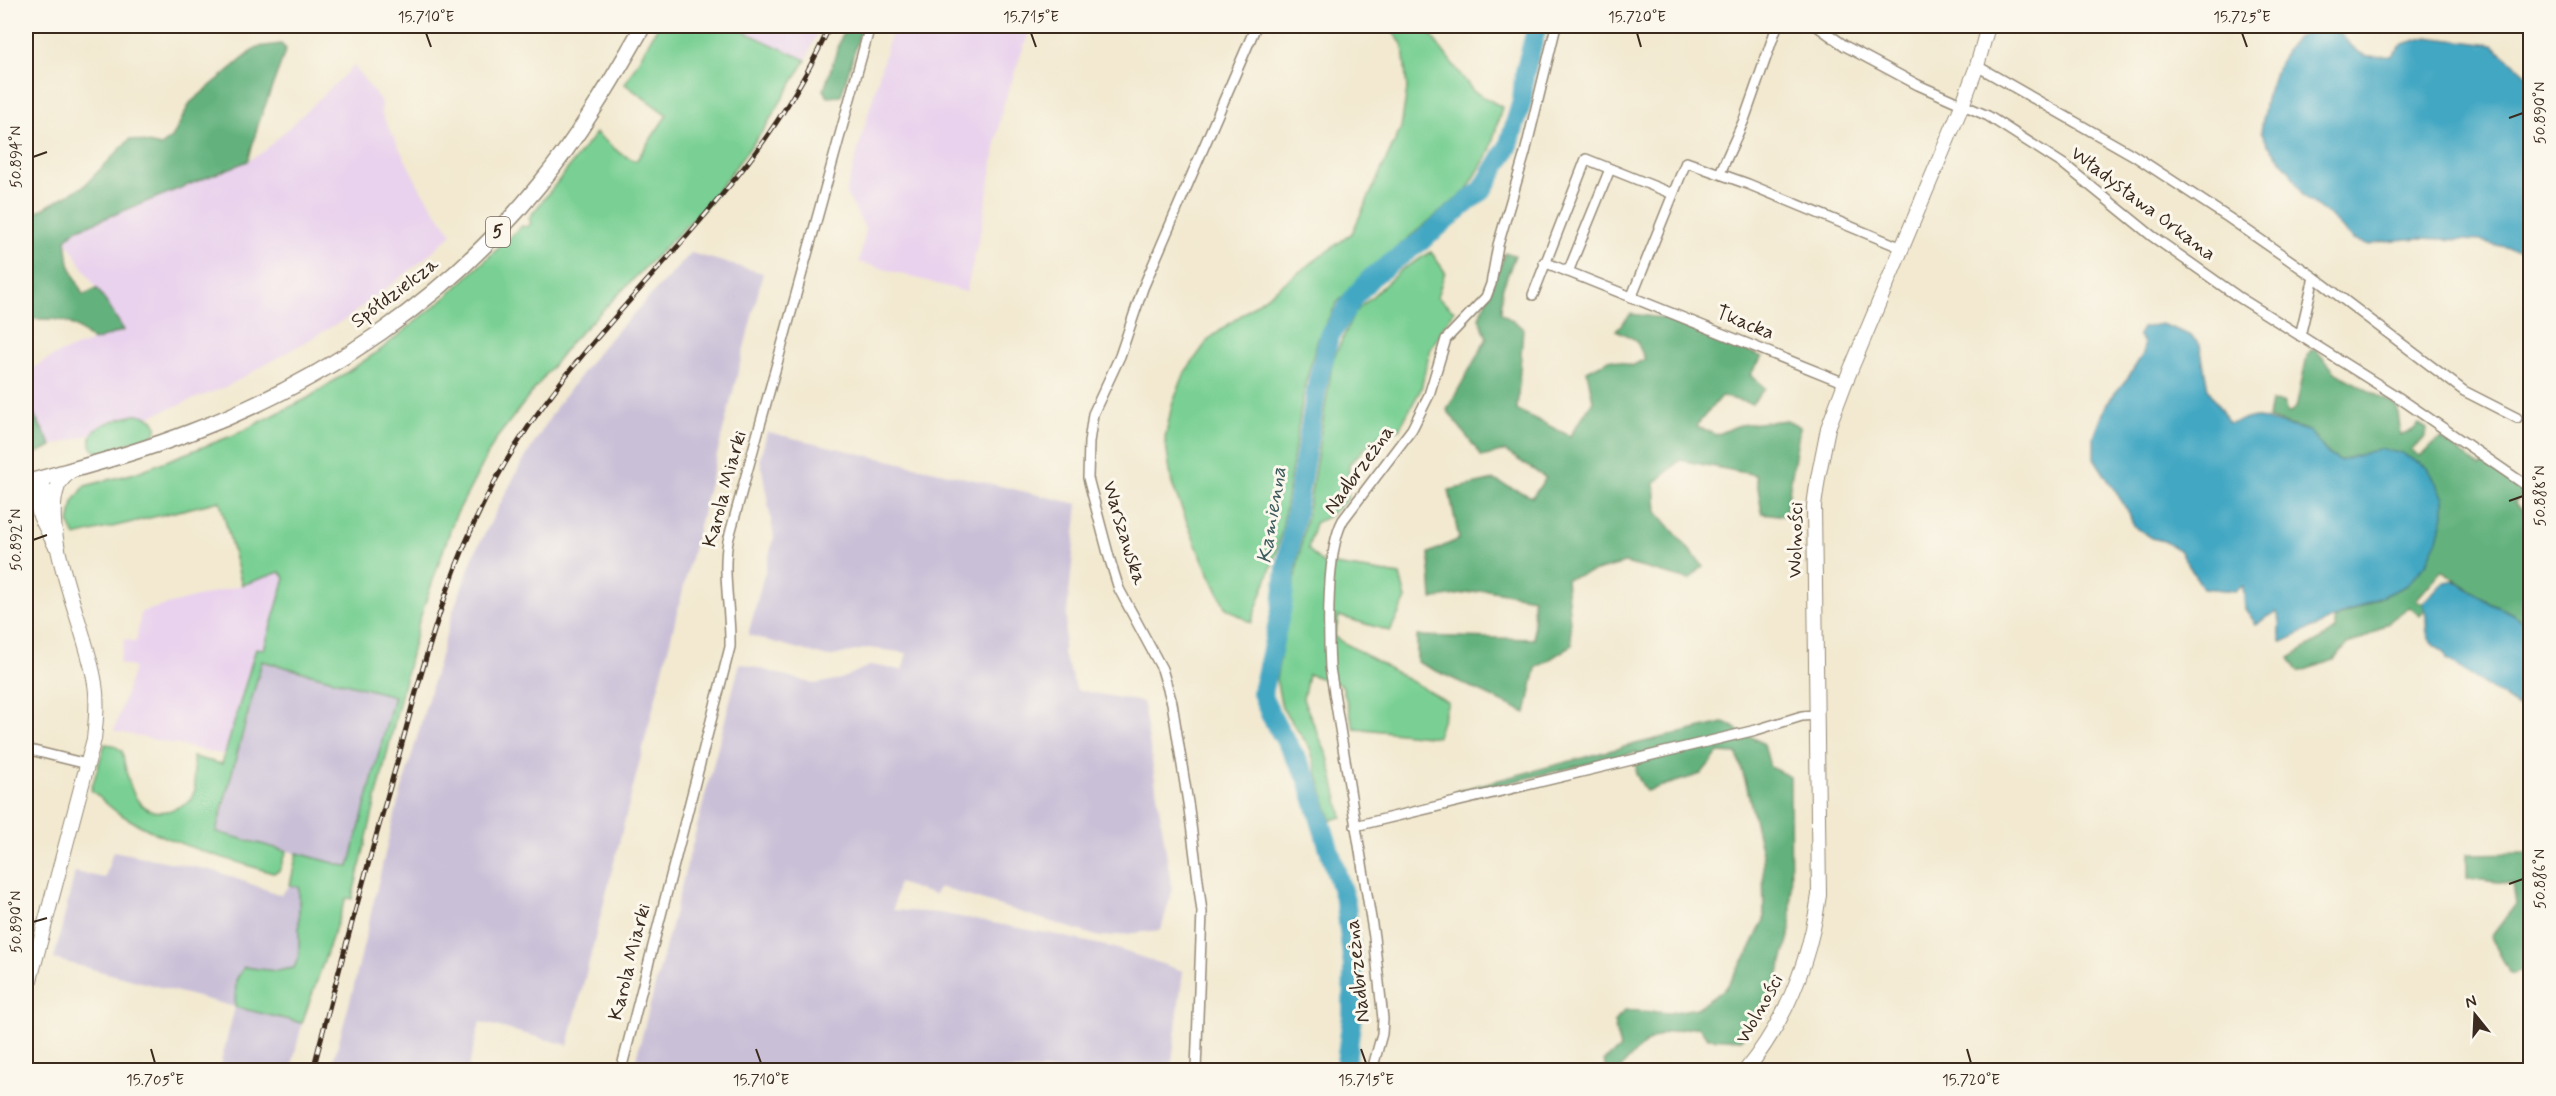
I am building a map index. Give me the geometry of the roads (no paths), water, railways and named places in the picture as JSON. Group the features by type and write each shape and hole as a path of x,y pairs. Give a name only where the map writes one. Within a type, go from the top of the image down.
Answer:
{"main road":[{"name":"Spółdzielcza","path":"28,482 171,440 258,403 345,356 428,298 494,236 548,175 643,26"}],"street":[{"name":"Karola Miarki","path":"621,1071 730,647 730,619 724,562 728,541 870,26"},
{"name":"Warszawska","path":"1196,1071 1202,912 1189,808 1172,703 1162,669 1119,589 1088,478 1089,442 1094,414 1120,356 1143,288 1256,26"},
{"name":"Nadbrzeżna","path":"1372,1071 1382,1034 1383,1019 1374,937 1330,668 1328,634 1337,531 1357,500 1412,429 1429,395 1446,339 1486,297 1491,284 1498,245 1535,118 1557,26"},
{"path":"1720,173 1744,120 1777,26"},
{"name":"Władysława Orkana","path":"1817,26 1845,46 1918,85 1988,116 2066,166 2152,236 2237,296 2398,397 2530,488"},
{"name":"Wolności","path":"1746,1071 1762,1050 1798,985 1814,932 1819,896 1814,506 1828,428 1963,104 1988,26"},
{"name":"Władysława Orkana","path":"1977,66 2133,155 2314,277 2464,391 2517,418"},
{"path":"1533,295 1586,159 1673,194"},
{"path":"1632,296 1686,162 1720,173 1902,248"},
{"path":"1568,272 1610,169"},
{"name":"Tkacka","path":"1544,262 1845,383"},
{"path":"2300,336 2314,277"},
{"path":"26,995 87,764 96,721 95,684 59,552 54,515 59,484 74,469"},
{"path":"28,482 44,488 54,515"},
{"path":"28,482 40,516 59,552"},
{"path":"1355,826 1646,757 1802,716 1816,715"},
{"path":"26,749 87,764"}],"water":[{"path":"2325,26 2337,32 2362,54 2368,56 2391,56 2403,44 2427,37 2493,45 2530,78 2530,260 2520,251 2481,241 2420,238 2384,241 2370,245 2353,240 2329,215 2303,196 2289,170 2269,146 2261,132 2266,99 2275,72 2287,49 2296,38"},
{"path":"2161,324 2190,335 2200,345 2208,389 2229,423 2255,417 2309,431 2329,455 2340,461 2378,449 2401,453 2428,468 2444,498 2444,515 2438,539 2426,564 2407,585 2282,642 2279,616 2276,612 2256,624 2245,609 2243,586 2235,591 2203,588 2179,550 2164,541 2151,538 2133,525 2128,511 2094,458 2094,437 2107,403 2143,354 2144,343 2138,335 2142,328"},
{"path":"2454,580 2491,604 2515,615 2530,630 2530,715 2447,659 2445,652 2436,646 2428,635 2423,603 2442,583"}],"waterway":[{"name":"Kamienna","path":"1345,1070 1352,1016 1353,967 1346,904 1307,777 1270,714 1262,693 1282,606 1286,569 1318,381 1329,337 1354,297 1372,277 1420,242 1482,190 1508,147 1522,101 1524,76 1537,26"}],"railway":[{"path":"313,1070 431,641 459,559 495,481 517,444 565,377 617,314 699,222 755,152 796,91 830,26"}]}
